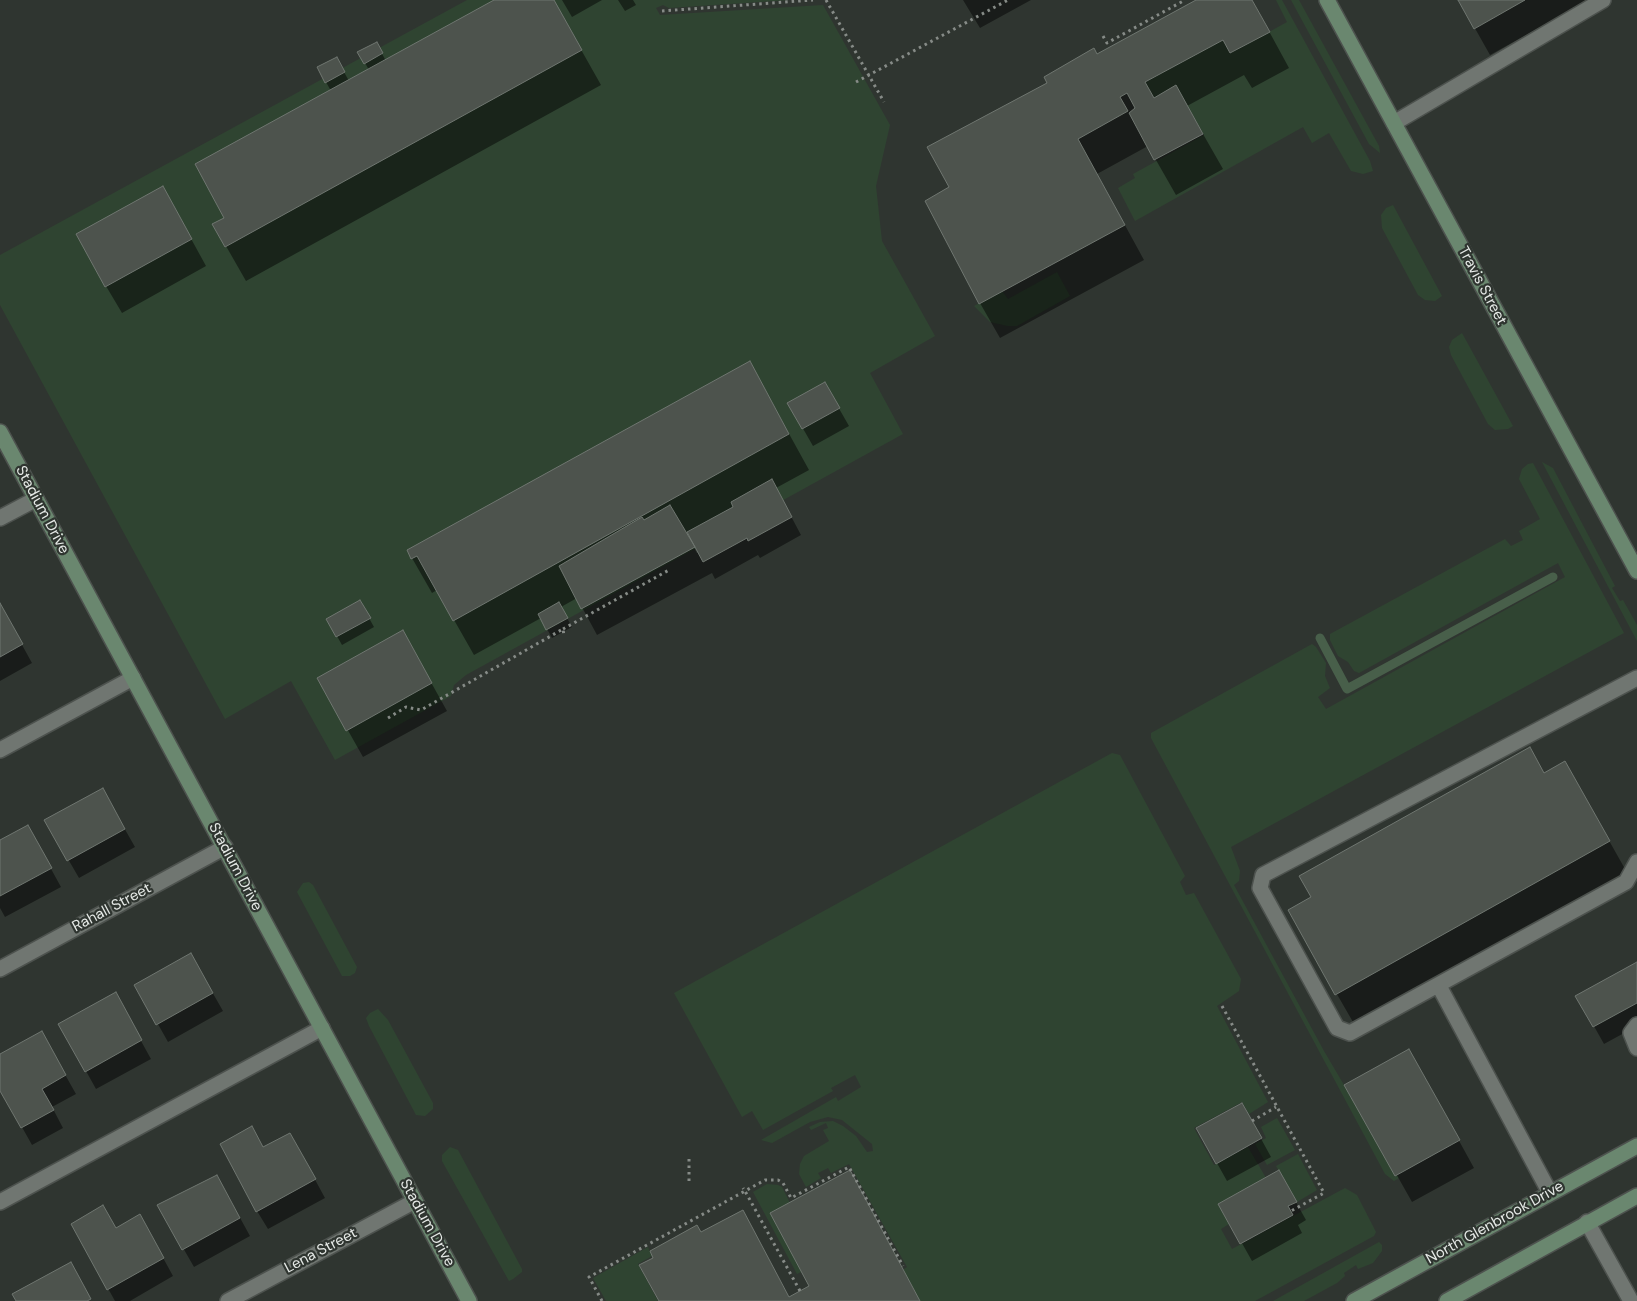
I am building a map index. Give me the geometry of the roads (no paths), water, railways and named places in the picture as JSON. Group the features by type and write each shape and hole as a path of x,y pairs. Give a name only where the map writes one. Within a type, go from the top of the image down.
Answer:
{"street":[{"name":"Travis Street","path":"1327,0 1637,571"},
{"path":"1394,123 1603,0"},
{"name":"Stadium Drive","path":"0,432 470,1301"},
{"path":"0,518 36,499"},
{"path":"0,750 133,678"},
{"path":"1637,678 1263,876 1260,888 1337,1028 1350,1033 1626,882 1637,862"},
{"name":"Rahall Street","path":"0,969 224,847"},
{"path":"1439,986 1550,1193"},
{"path":"1637,1025 1631,1033 1637,1048"},
{"path":"0,1202 322,1028"},
{"name":"North Glenbrook Drive","path":"1363,1299 1637,1146"},
{"path":"1447,1301 1637,1196"},
{"name":"Lena Street","path":"228,1301 415,1201"},
{"path":"1587,1222 1631,1301"}],"waterway":[{"path":"1320,638 1347,689 1553,577"}]}
